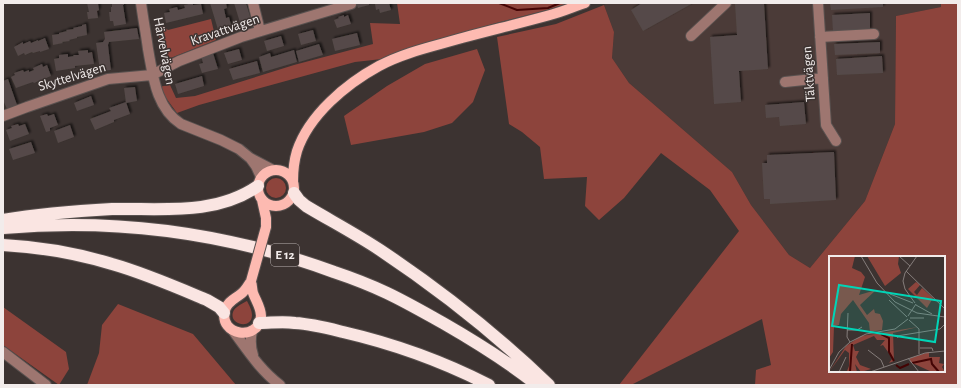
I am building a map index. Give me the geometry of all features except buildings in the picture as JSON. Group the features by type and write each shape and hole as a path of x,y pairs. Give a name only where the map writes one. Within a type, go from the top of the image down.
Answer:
{"highway":[{"path":"3,220 34,215 77,211 194,208 226,201 240,196 250,191 260,182"},
{"path":"294,193 298,200 306,206 378,249 422,279 471,316 549,385"},
{"name":"E 12","path":"3,228 77,224 112,225 164,230 204,236 275,252 322,267 387,293 491,351 537,385"},
{"name":"E 12","path":"3,233 32,231 112,231 164,236 203,242 272,258 347,283 419,316 487,356 528,385"},
{"path":"3,245 52,250 85,256 114,264 207,300 224,313"},
{"path":"255,327 282,322 295,322 361,336 424,356 489,385"}],"main road":[{"path":"296,152 293,181 294,193 287,203 279,206 271,206 266,204 259,195 260,182 266,173 277,170 291,162 302,139 322,111 335,97 350,85 380,65 418,50 551,15 585,3"},
{"path":"277,170 288,174 293,181"},
{"path":"262,200 266,218 266,227"},
{"path":"251,281 260,312 260,320 255,327 241,334 231,330 224,318 224,313 229,303 244,292 251,281 266,227 270,218 279,206"}],"street":[{"name":"Härvelvägen","path":"141,3 152,75 162,103 170,115 182,124 222,140 239,149 250,158 277,170"},
{"path":"253,3 260,31"},
{"name":"Kravattvägen","path":"152,75 179,61 241,37 351,3"},
{"path":"691,36 726,3"},
{"name":"Täktvägen","path":"818,3 826,125 836,141"},
{"path":"820,37 874,34"},
{"name":"Skyttelvägen","path":"3,116 27,106 108,79 152,75"},
{"path":"785,82 823,78"},
{"path":"250,158 256,166 260,182"},
{"path":"255,327 250,338 253,353 257,362"},
{"path":"234,332 266,373 280,385"},
{"path":"3,352 46,385"}],"shaded area":[{"path":"397,3 569,3 457,34 382,59 355,62 199,105 177,113 158,87 170,85 176,98 195,96 294,65 373,44 370,23 400,24"},
{"path":"607,3 941,3 941,7 896,16 895,124 865,201 810,268 789,255 751,205 732,172 629,83 612,58 614,32 604,5"},
{"path":"941,3 958,3 958,385 755,385 756,370 771,365 762,319 631,385 619,385 739,231 710,190 661,153 624,198 599,220 585,206 587,177 544,179 540,147 522,132 509,124 497,37 556,24 604,5 614,32 612,58 629,83 732,172 751,205 789,255 810,268 865,201 895,124 896,16 941,7"},
{"path":"211,19 216,40 163,61 157,24 160,24 168,30"},
{"path":"477,49 485,70 473,102 452,123 424,132 351,145 344,116 387,86 425,64"},
{"path":"276,178 283,181 286,188 283,195 276,198 269,195 266,188 269,181"},
{"path":"247,301 252,311 251,320 248,323 240,324 233,319 232,315 235,309"},
{"path":"118,304 193,334 236,385 87,385 99,353 102,325"},
{"path":"3,307 66,352 69,369 59,385 3,345"}],"waterway":[{"path":"499,3 517,10 548,8 560,3"}]}
